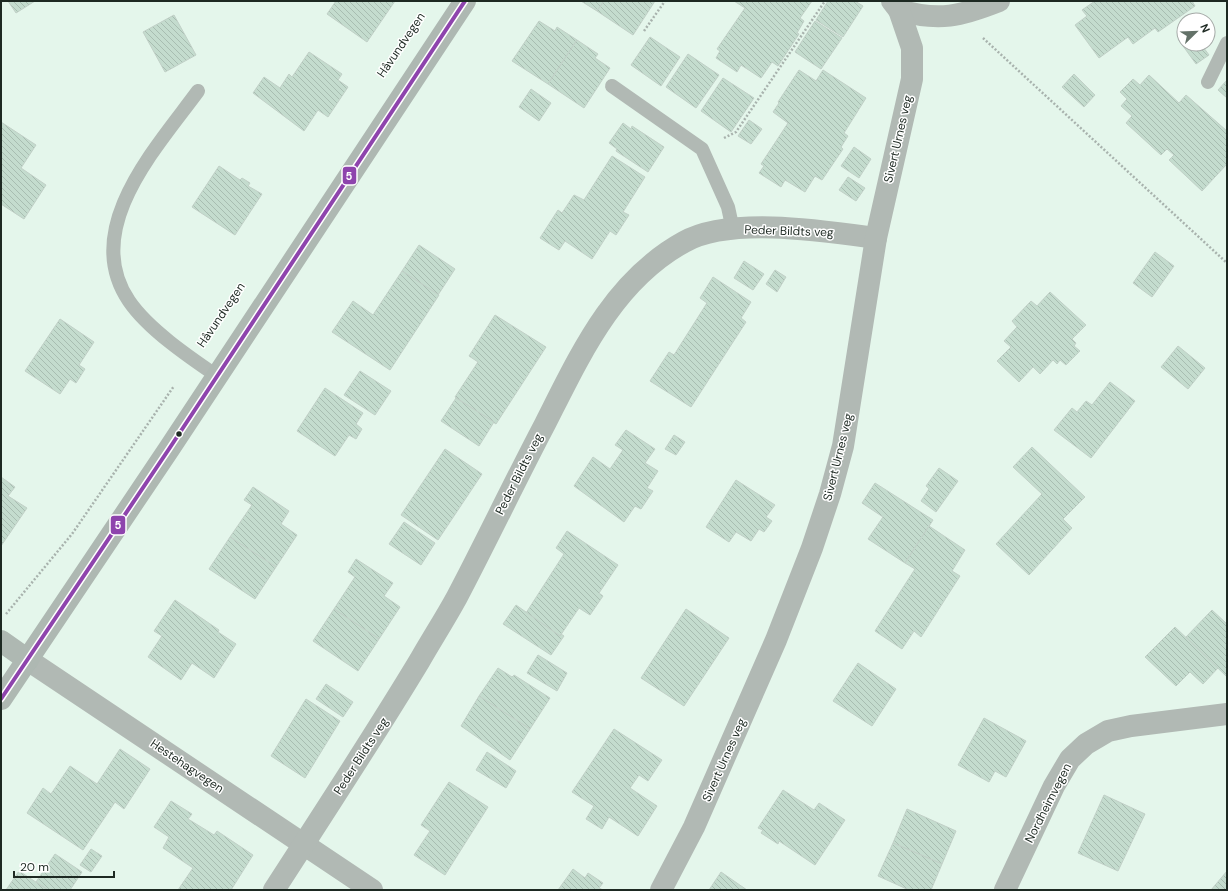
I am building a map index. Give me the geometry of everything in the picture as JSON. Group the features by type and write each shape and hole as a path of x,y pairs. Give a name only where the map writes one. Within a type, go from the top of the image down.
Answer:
{"main road":[{"path":"1,699 217,376 464,1"},
{"name":"Hestehagvegen","path":"1,641 28,660"}],"street":[{"path":"896,6 921,17 942,17 958,15 999,1"},
{"name":"Sivert Urnes veg","path":"661,890 694,828 747,710 776,640 828,500 843,446 876,238 912,79 912,48 896,6"},
{"name":"Peder Bildts veg","path":"274,890 382,723 456,599 584,347 620,294 639,276 686,240 711,232 774,228 820,230 876,238"},
{"name":"Hestehagvegen","path":"28,660 372,890"},
{"name":"Nordheimvegen","path":"1005,890 1054,786 1070,759 1086,744 1108,731 1131,726 1227,714"}],"lane":[{"path":"1208,82 1227,43"},
{"path":"612,86 702,148 728,207 733,230"},
{"path":"198,91 149,158 132,185 122,206 116,230 113,257 118,281 129,301 147,321 192,359 217,376"}],"path":[{"path":"644,31 665,1"},
{"path":"702,148 736,132 826,1"},
{"path":"958,15 1227,263"},
{"name":"Håvundvegen","path":"1,620 72,534 192,359"}],"building":[{"path":"8,1 35,1 16,13"},
{"path":"336,1 395,1 367,42 327,14"},
{"path":"581,1 604,1 597,11"},
{"path":"604,1 655,1 633,35 597,11"},
{"path":"734,1 812,1 800,18 804,21 797,33 799,34 778,66 772,62 761,78 741,65 737,72 716,58 720,51 717,49 745,8"},
{"path":"828,1 855,1 863,6 843,37 816,20"},
{"path":"1095,1 1192,1 1195,6 1186,12 1176,12 1176,19 1158,32 1155,28 1133,44 1128,37 1099,58 1075,25 1087,16 1082,10"},
{"path":"174,15 196,55 165,72 143,32"},
{"path":"539,21 555,31 557,27 577,40 548,84 512,61"},
{"path":"815,21 842,38 821,69 795,52"},
{"path":"650,37 680,57 661,86 631,65"},
{"path":"577,40 598,54 595,58 610,68 584,108 548,84"},
{"path":"309,52 342,74 338,80 348,87 328,117 318,110 304,131 253,93 264,77 280,88 289,74 292,77"},
{"path":"1187,52 1207,52 1209,55 1196,64"},
{"path":"688,54 719,75 696,108 666,87"},
{"path":"799,70 816,81 823,70 866,98 844,133 848,136 841,147 843,149 822,180 815,176 805,192 785,180 781,187 759,173 764,166 761,164 788,123 773,112"},
{"path":"1074,74 1095,95 1084,107 1062,87"},
{"path":"1149,75 1179,103 1186,95 1227,131 1227,164 1202,191 1169,160 1174,155 1167,149 1161,155 1126,123 1132,116 1121,106 1127,99 1120,92 1133,79 1140,85"},
{"path":"723,78 754,98 731,132 701,111"},
{"path":"1227,80 1227,98 1218,90"},
{"path":"531,89 551,103 539,121 519,107"},
{"path":"749,120 762,129 751,144 738,136"},
{"path":"1,122 36,145 21,168 46,185 24,219 1,204"},
{"path":"623,123 631,129 632,126 664,147 648,172 616,151 617,149 609,143"},
{"path":"854,147 871,159 859,178 841,166"},
{"path":"612,156 645,177 623,212 629,215 616,235 610,231 592,259 565,241 559,250 540,238 558,210 562,213 574,195 584,200"},
{"path":"219,166 240,180 242,178 250,183 248,186 262,194 235,235 192,207"},
{"path":"848,177 865,188 856,201 839,190"},
{"path":"419,245 455,269 438,295 402,271"},
{"path":"1155,252 1174,266 1152,297 1133,283"},
{"path":"744,261 764,274 753,290 734,278"},
{"path":"775,270 786,277 777,292 766,284"},
{"path":"402,271 439,295 390,370 332,332 353,301 373,315"},
{"path":"713,277 751,302 741,318 746,322 691,407 650,381 669,352 674,355 707,303 700,298"},
{"path":"1050,292 1086,325 1072,339 1076,343 1074,346 1080,351 1066,365 1060,360 1057,364 1053,360 1040,374 1033,367 1019,382 997,361 1011,347 1004,341 1017,327 1012,321 1031,301 1037,306"},
{"path":"495,315 546,347 496,424 455,397 478,362 469,356"},
{"path":"60,319 94,342 79,365 85,369 76,383 70,379 60,394 25,371"},
{"path":"1178,346 1205,368 1188,389 1161,367"},
{"path":"360,371 391,391 375,415 344,395"},
{"path":"1110,382 1135,401 1091,458 1054,430 1072,408 1077,412 1086,401 1092,405"},
{"path":"325,388 363,413 356,424 362,429 356,439 349,435 335,456 297,431"},
{"path":"456,398 494,422 479,446 441,421"},
{"path":"626,430 655,449 645,463 658,471 647,488 653,491 641,509 635,506 624,522 574,486 593,457 610,469 623,450 615,445"},
{"path":"674,435 685,442 676,455 665,449"},
{"path":"1032,447 1085,497 1063,519 1072,528 1029,575 996,544 1042,494 1013,467"},
{"path":"445,449 482,474 438,540 401,515"},
{"path":"939,468 958,481 936,512 921,501 929,489 926,486"},
{"path":"1,477 15,487 8,496 27,508 1,546"},
{"path":"736,480 775,505 766,517 772,521 764,532 759,529 751,541 736,532 729,542 706,527"},
{"path":"875,483 933,520 905,563 868,539 883,517 862,503"},
{"path":"253,487 289,511 281,524 297,535 276,567 230,537 252,505 244,500"},
{"path":"404,522 435,543 421,565 389,544"},
{"path":"929,526 965,550 952,571 960,576 921,637 914,631 902,649 875,631 915,569 905,563"},
{"path":"567,531 618,565 599,593 603,596 590,615 579,608 560,636 526,613 564,554 556,548"},
{"path":"230,537 276,567 255,599 209,569"},
{"path":"356,559 393,583 384,596 400,607 379,639 334,609 355,577 348,572"},
{"path":"175,600 219,630 218,632 236,644 214,678 192,663 181,680 148,657 162,636 154,631"},
{"path":"516,605 560,636 561,634 564,636 551,655 503,624"},
{"path":"334,609 379,639 358,671 313,641"},
{"path":"686,609 729,638 684,706 641,678"},
{"path":"1212,610 1227,624 1227,677 1186,637"},
{"path":"1175,627 1218,668 1203,684 1190,672 1176,686 1145,657"},
{"path":"538,655 567,673 557,691 527,673"},
{"path":"858,663 896,689 872,726 833,701"},
{"path":"498,668 512,677 514,675 550,698 530,729 479,696"},
{"path":"326,684 353,702 343,717 316,699"},
{"path":"479,696 530,729 510,760 461,726"},
{"path":"306,699 340,721 305,778 271,756"},
{"path":"984,718 1026,741 1006,777 995,771 989,782 958,765"},
{"path":"614,729 662,760 648,781 639,775 630,788 657,806 638,836 609,817 602,829 586,819 594,806 572,792"},
{"path":"120,749 150,769 124,809 115,802 83,850 27,813 43,788 51,794 70,766 97,784"},
{"path":"487,752 516,771 506,788 476,770"},
{"path":"449,782 488,807 445,875 414,855 430,831 421,825"},
{"path":"783,790 814,810 819,803 845,820 815,865 779,841 778,844 761,833 763,830 758,828"},
{"path":"1104,795 1145,814 1118,871 1078,853"},
{"path":"171,801 192,814 188,819 214,835 217,831 253,855 231,890 178,890 193,868 163,848 169,837 154,827"},
{"path":"907,809 956,831 942,864 893,843"},
{"path":"893,843 942,864 931,890 909,890 878,876"},
{"path":"91,849 102,856 91,872 80,865"},
{"path":"55,854 82,872 70,890 48,890 36,882"},
{"path":"573,869 585,878 588,873 603,883 599,888 603,890 558,890"},
{"path":"19,871 48,890 6,890"},
{"path":"1227,871 1227,890 1211,890"},
{"path":"721,872 747,890 709,890"}],"transit line":[{"name":"5","path":"1,699 169,449 465,1"}]}
